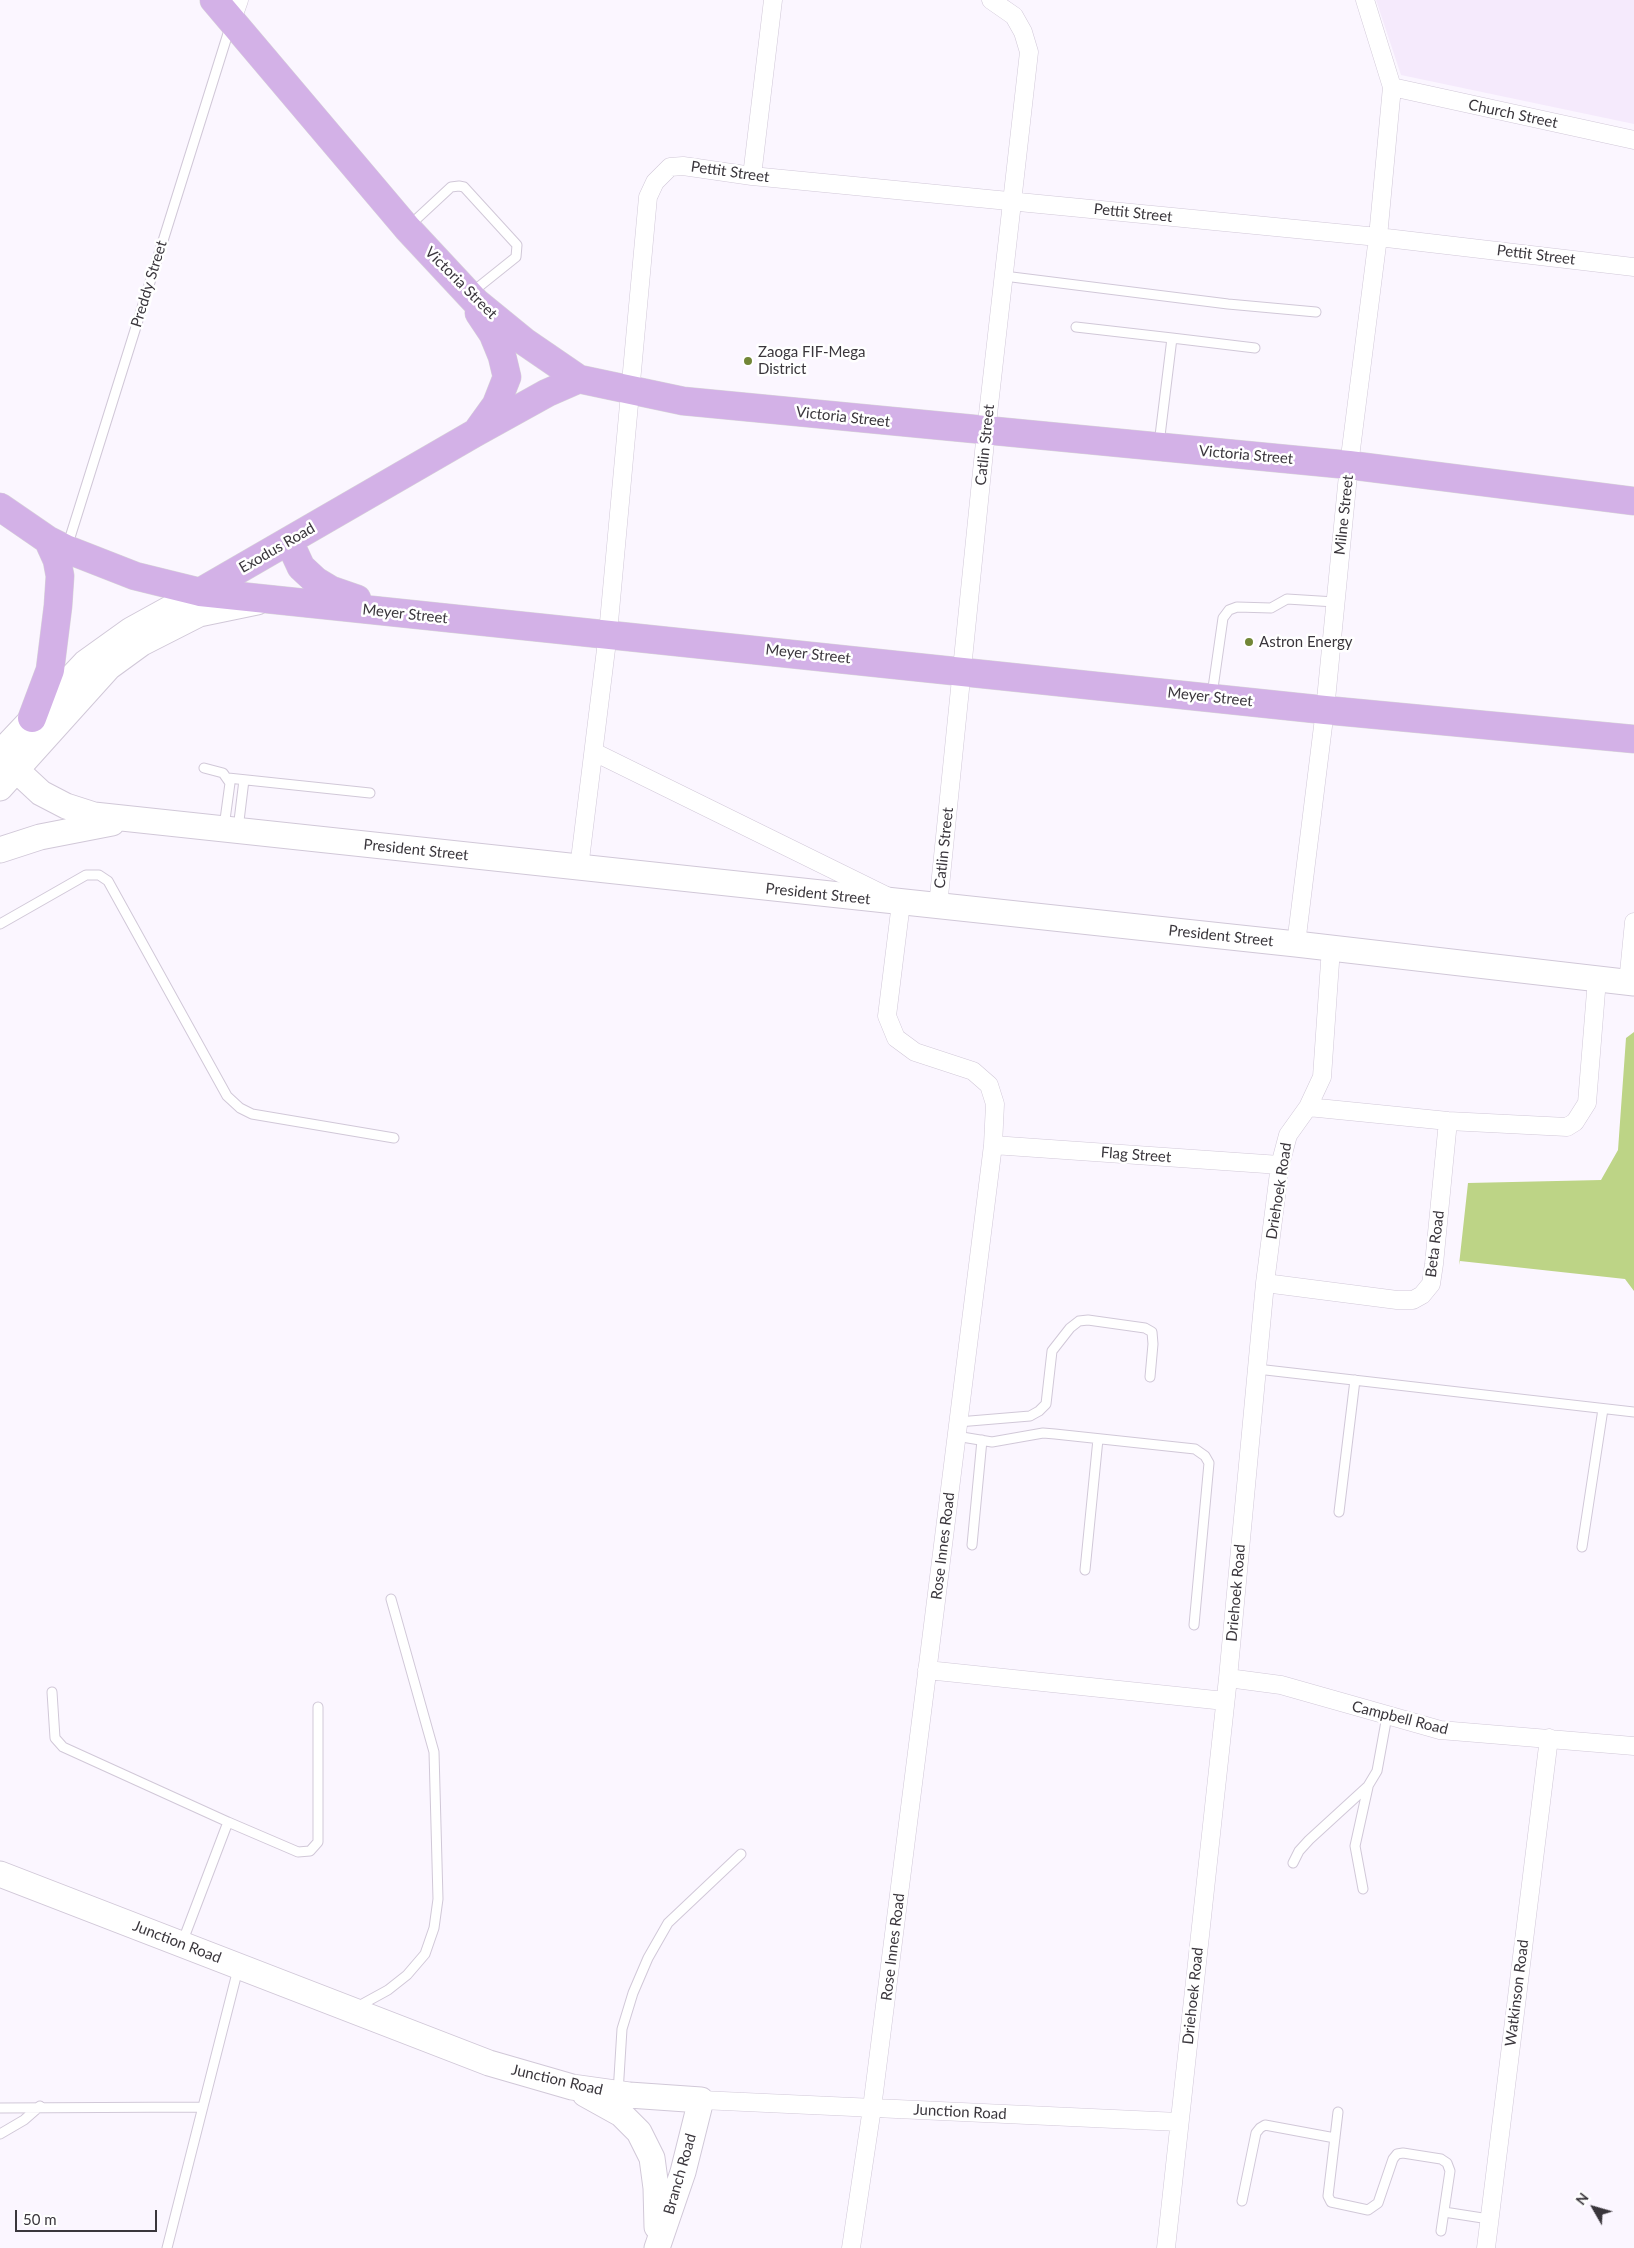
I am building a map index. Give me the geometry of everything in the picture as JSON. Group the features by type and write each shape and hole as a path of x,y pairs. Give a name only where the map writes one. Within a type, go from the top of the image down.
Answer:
{"main road":[{"name":"Victoria Street","path":"214,0 236,10 407,228 472,299 525,342 579,378 683,401 986,432 1349,465 1634,501"},
{"path":"472,299 502,356 507,378 496,405 475,433"},
{"name":"Exodus Road","path":"200,592 475,433 547,393 579,378"},
{"name":"Meyer Street","path":"4,513 57,544 135,576 200,592 608,633 1325,710 1634,739"},
{"path":"289,541 301,568 316,581 331,590 394,613"},
{"path":"32,718 50,670 60,576 57,544"}],"street":[{"path":"752,176 772,0"},
{"name":"Catlin Street","path":"938,906 986,432 1029,52 1023,32 1014,16 991,0"},
{"path":"1365,0 1392,88"},
{"name":"Church Street","path":"1392,88 1634,140"},
{"name":"Milne Street","path":"1296,944 1325,710 1349,465 1378,237 1392,88"},
{"name":"Pettit Street","path":"630,390 648,197 655,182 670,167 682,166 752,176 1378,237 1634,267"},
{"path":"579,868 608,633 630,390"},
{"name":"Exodus Road","path":"0,788 5,759 32,718 85,663 131,630 200,592"},
{"name":"Exodus Road","path":"5,759 89,689 126,654 162,630 199,614 270,599"},
{"path":"594,752 901,903"},
{"name":"President Street","path":"5,759 41,793 66,806 94,816 1296,944 1631,983"},
{"path":"0,850 40,837 129,820"},
{"name":"Rose Innes Road","path":"851,2248 872,2108 993,1145 995,1104 989,1085 973,1071 915,1052 896,1038 888,1016 901,903"},
{"path":"1631,983 1634,922"},
{"name":"Driehoek Road","path":"1166,2248 1228,1678 1265,1283 1280,1164 1288,1135 1308,1107 1322,1077 1331,948"},
{"path":"1308,1107 1448,1121 1557,1128 1567,1127 1575,1122 1587,1103 1597,979"},
{"name":"Beta Road","path":"1265,1283 1397,1300 1413,1300 1422,1295 1430,1284 1434,1264 1448,1121"},
{"name":"Flag Street","path":"993,1145 1280,1164"},
{"path":"927,1670 1225,1701"},
{"name":"Campbell Road","path":"1228,1678 1282,1685 1440,1730 1634,1746"},
{"name":"Watkinson Road","path":"1486,2248 1549,1738"},
{"name":"Junction Road","path":"0,1874 489,2063 572,2087 700,2100 1179,2122"},
{"path":"572,2087 621,2114 639,2132 652,2158 656,2188 657,2246"},
{"name":"Branch Road","path":"657,2246 683,2172 700,2100"}],"lane":[{"name":"Preddy Street","path":"57,544 236,10"},
{"path":"407,228 451,187 464,188 517,245 516,257 472,299"},
{"path":"1004,276 1228,304 1316,312"},
{"path":"1076,327 1254,348"},
{"path":"1158,447 1172,338"},
{"path":"1212,698 1223,618 1229,610 1237,607 1271,608 1287,599 1335,602"},
{"path":"204,768 223,773 228,778 230,783 231,831"},
{"path":"228,778 370,793"},
{"path":"231,831 244,780"},
{"path":"0,924 86,875 99,875 108,882 223,1089 240,1108 252,1114 394,1138"},
{"path":"957,1429 1030,1416 1039,1411 1046,1404 1052,1351 1070,1328 1079,1321 1088,1320 1145,1328 1152,1332 1153,1344 1150,1377"},
{"path":"1257,1369 1634,1412"},
{"path":"1338,1512 1354,1380"},
{"path":"1582,1547 1604,1409"},
{"path":"957,1429 982,1440 992,1442 1043,1433 1195,1449 1205,1456 1209,1463 1194,1624"},
{"path":"1085,1570 1098,1439"},
{"path":"972,1545 982,1440"},
{"path":"352,2010 388,1990 406,1975 425,1954 434,1928 438,1899 434,1752 391,1599"},
{"path":"52,1692 55,1738 63,1747 298,1852 310,1851 318,1842 318,1707"},
{"path":"1363,1889 1355,1846 1368,1786 1377,1770 1386,1716"},
{"path":"1293,1863 1299,1851 1309,1840 1368,1786"},
{"path":"182,1944 228,1822"},
{"path":"618,2093 622,2029 633,1993 648,1958 668,1923 742,1854"},
{"path":"167,2248 239,1966"},
{"path":"0,2108 40,2106 203,2107"},
{"path":"0,2134 7,2128 24,2120 40,2106"},
{"path":"1338,2112 1328,2196 1331,2202 1368,2210 1374,2208 1378,2203 1393,2159 1398,2154 1403,2153 1441,2159 1447,2163 1450,2171 1441,2231"},
{"path":"1242,2201 1256,2134 1260,2128 1265,2125 1335,2138"},
{"path":"1444,2212 1489,2219"}],"shaded area":[{"path":"1376,0 1634,0 1634,124 1401,75"}],"green space":[{"path":"1634,1032 1634,1291 1625,1279 1460,1261 1459,1265 1468,1183 1601,1180 1618,1150 1626,1038"}],"place":[{"name":"Zaoga FIF-Mega District","path":"748,361"},
{"name":"Astron Energy","path":"1249,642"}]}
